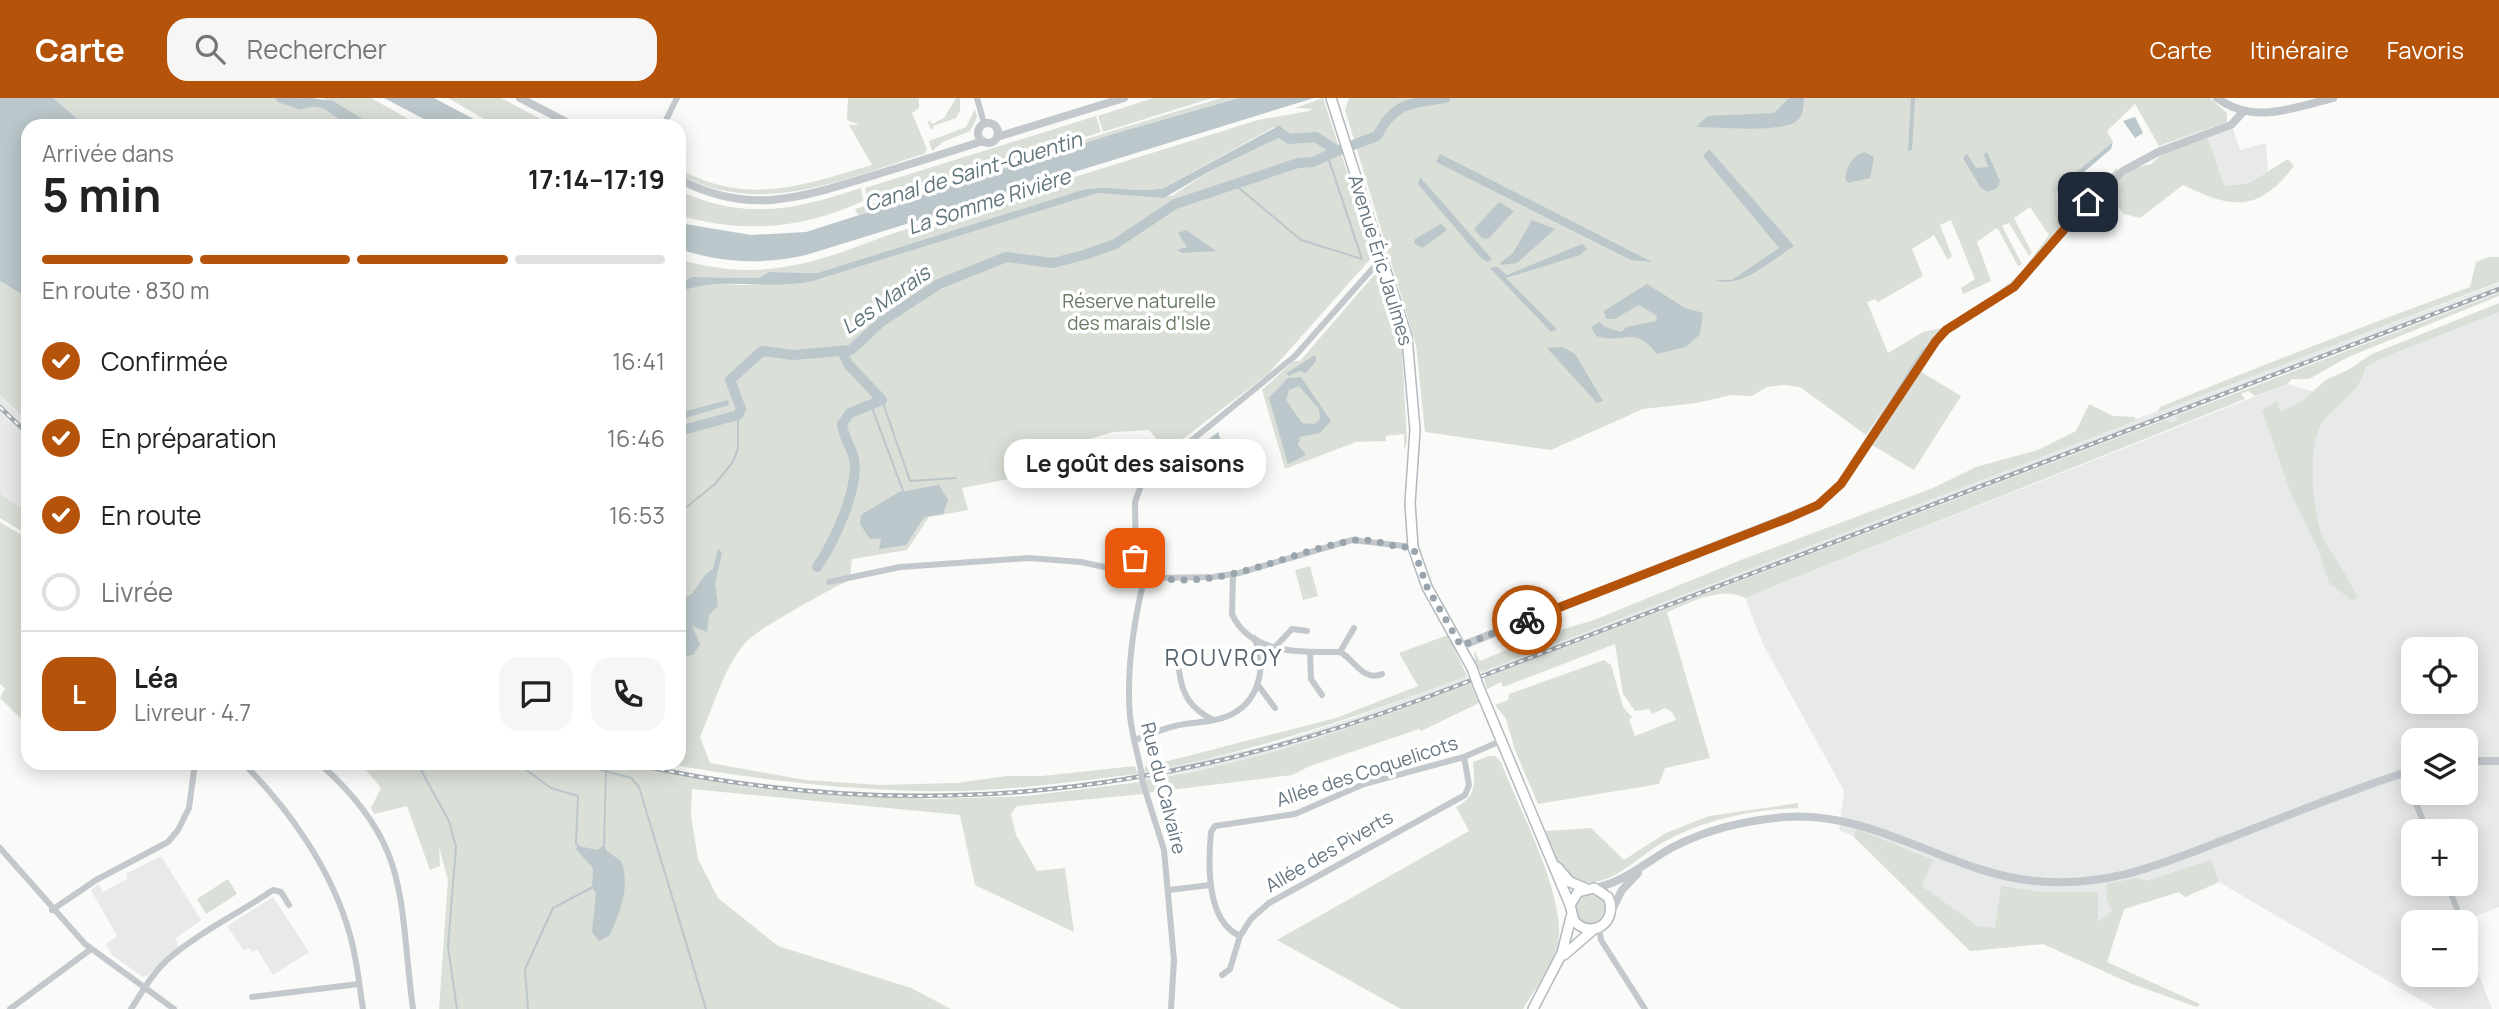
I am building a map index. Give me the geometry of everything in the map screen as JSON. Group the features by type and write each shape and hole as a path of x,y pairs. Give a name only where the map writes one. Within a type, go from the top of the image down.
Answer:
{"main road":[{"name":"Avenue Éric Jaulmes","path":"1331,98 1401,315 1411,363 1415,430 1410,503 1413,547 1427,587 1472,668 1548,852"},
{"path":"1548,852 1561,874 1576,886 1590,888 1608,897 1612,910 1609,919 1574,944 1557,965"},
{"path":"1533,1009 1557,965 1570,932 1572,917 1570,905 1548,852"},
{"path":"1570,905 1575,894 1590,888"},
{"path":"1572,917 1581,927 1596,929"}],"street":[{"path":"520,98 561,119"},
{"path":"666,119 677,98"},
{"path":"686,183 715,196 751,202 810,195 949,152 980,137 984,123 977,98"},
{"path":"980,137 989,142 997,132 1038,125 1124,98"},
{"path":"2217,98 2240,116"},
{"path":"1461,646 1818,505 1841,484 1920,361 1946,330 2014,287 2088,202 2123,171 2158,152 2231,125 2240,116 2263,114 2333,98"},
{"path":"984,123 997,132"},
{"path":"1136,572 1135,502 1143,480 1295,356 1382,258"},
{"path":"829,582 871,571 990,559 1056,559 1174,578 1233,574 1352,540 1413,547"},
{"path":"1233,574 1232,614 1254,638 1276,648 1310,653 1340,652 1366,674 1373,677 1382,674"},
{"name":"Rue du Calvaire","path":"1144,575 1130,671 1129,705 1142,780 1164,850 1174,960 1171,1009"},
{"path":"1340,652 1351,638 1354,628"},
{"path":"1262,661 1292,629 1307,631"},
{"path":"1134,740 1174,726 1213,720 1238,710 1258,685 1262,661 1254,638"},
{"path":"1310,653 1311,679 1322,695"},
{"path":"1179,670 1182,689 1188,702 1213,720"},
{"path":"1258,685 1275,708"},
{"name":"Allée des Coquelicots","path":"1210,885 1211,832 1218,824 1295,814 1364,784 1464,757 1503,740"},
{"name":"Allée des Piverts","path":"1240,936 1251,919 1269,903 1465,795 1469,785 1464,757"},
{"path":"2478,761 2499,761"},
{"path":"52,909 89,884 168,842 178,830 189,808 194,770"},
{"path":"250,770 266,786 325,873 351,935 363,1009"},
{"path":"326,770 358,802 389,851 400,885 413,1009"},
{"path":"1590,888 1617,882 1662,853 1703,834 1733,825 1786,817 1819,817 1867,827 2006,876 2034,881 2095,881 2154,868 2401,775"},
{"path":"0,848 52,909 91,949 174,1009"},
{"path":"1612,910 1632,878 1662,853"},
{"path":"1169,890 1210,885 1227,928 1240,936 1230,969 1222,975"},
{"path":"131,1009 167,960 219,925 273,890 281,892 289,905"},
{"path":"2452,896 2457,909"},
{"path":"1596,929 1645,1009"},
{"path":"10,1009 91,949"},
{"path":"252,998 359,984"}],"shaded area":[{"path":"0,98 53,98 78,119 21,119 21,294 0,281"},
{"path":"310,98 333,101 363,119 340,119 316,107 299,110 297,101"},
{"path":"384,98 434,98 474,119 424,119"},
{"path":"1239,98 1314,98 806,255 742,261 686,251 686,224 751,235 806,232 1113,134"},
{"path":"1789,98 1804,98 1800,117 1787,125 1762,128 1696,127 1707,116 1774,113"},
{"path":"1911,98 1915,98 1912,150 1908,151"},
{"path":"2135,117 2143,133 2135,138 2123,121"},
{"path":"1280,125 1283,131 1280,137 1208,172 1164,198 1098,193 813,281 779,285 711,285 686,290 686,280 692,277 759,278 769,272 817,273 1082,190 1164,188"},
{"path":"2233,129 2240,150 2266,143 2268,171 2249,183 2223,186 2208,138"},
{"path":"2113,142 2111,149 2058,194 2056,189"},
{"path":"1709,149 1794,246 1756,272 1735,281 1716,280 1732,280 1779,248 1703,156"},
{"path":"1865,152 1874,157 1870,178 1848,183 1845,178 1849,165 1856,156"},
{"path":"1987,152 2000,181 1997,188 1988,192 1981,188 1963,158 1967,154 1976,168 1988,167 1984,154"},
{"path":"1440,154 1652,262 1631,260 1436,162"},
{"path":"1420,177 1492,259 1488,262 1480,257 1418,184"},
{"path":"1499,202 1514,211 1488,239 1482,238 1474,229"},
{"path":"1532,220 1555,229 1517,263 1501,265 1500,263 1513,253"},
{"path":"1441,224 1447,230 1422,248 1414,243 1415,239"},
{"path":"1186,230 1216,251 1182,253 1177,250 1187,247 1178,233"},
{"path":"1582,244 1587,249 1580,255 1506,278 1557,329 1551,332 1490,268 1497,267 1507,275"},
{"path":"2499,283 2499,293 2260,382 2176,416 2177,420 2169,423 2166,419 1484,678 1481,672 2008,467"},
{"path":"1647,284 1685,308 1703,313 1700,334 1686,347 1657,354 1636,337 1596,336 1591,327 1599,322 1621,332 1627,327 1656,321 1657,316 1639,305 1614,319 1606,319 1604,311"},
{"path":"2499,304 2499,907 2478,915 2478,910 2401,910 2401,987 2478,987 2478,972 2492,1009 2436,1009 2219,882 2185,897 2179,892 2124,909 2104,971 2043,944 1970,951 1853,836 1839,830 1844,791 1763,644 1745,598 2287,384 2330,396 2364,363"},
{"path":"1562,347 1575,354 1603,401 1597,403 1547,348"},
{"path":"1315,355 1316,361 1306,373 1299,371 1288,376 1287,373"},
{"path":"1301,377 1331,421 1320,433 1300,437 1298,445 1306,455 1288,464 1269,398 1288,378","holes":["1299,386 1319,409 1320,419 1315,424 1302,423 1286,400 1289,390"]},
{"path":"0,395 21,414 21,508 0,494"},
{"path":"728,400 729,405 686,418 686,411"},
{"path":"1218,432 1229,464 1225,472 1199,475 1199,479 1194,480 1188,467 1188,455"},
{"path":"939,485 948,500 943,514 924,517 906,545 879,549 881,538 870,539 860,524 861,515 899,492"},
{"path":"718,549 722,553 715,584 718,606 709,615 707,632 692,626 700,644 693,655 686,656 686,598 713,569"},
{"path":"1467,676 1470,683 1314,742 1226,765 1144,780 1144,772 1265,746 1353,718"},
{"path":"604,845 607,851 621,861 625,890 610,935 599,941 592,932 596,893 592,888 593,868 576,849 578,846 598,850"},
{"path":"161,856 201,920 176,938 178,947 143,977 112,955 106,944 117,936 91,890 99,884 103,892 127,879 126,874"},
{"path":"273,897 309,952 273,975 257,949 252,952 249,948 244,951 227,926"}],"green space":[{"path":"53,98 310,98 297,100 309,107 322,107 342,119 78,119"},
{"path":"323,98 371,98 408,119 361,119"},
{"path":"448,98 501,98 541,119 484,119"},
{"path":"848,98 919,98 919,108 912,113 927,149 924,154 835,182 775,194 745,194 715,188 686,177 686,172 733,188 756,190 801,185 872,165 849,125 859,125 847,120"},
{"path":"956,98 960,98 960,111 956,118 933,126 934,130 930,128 929,120 932,124 944,118"},
{"path":"1153,98 1212,98 1103,132 1098,116"},
{"path":"1221,98 1239,98 1113,134 858,215 855,209"},
{"name":"Réserve naturelle des marais d'Isle","path":"1323,98 1374,255 1268,374 1167,451 1149,430 1113,432 1073,444 1068,471 1015,467 1014,478 962,488 968,510 929,517 907,550 852,559 850,580 813,599 748,640 732,661 700,737 710,763 805,780 879,785 956,783 1007,776 1042,776 1135,766 1138,774 1005,789 924,791 794,782 686,767 686,290 706,283 742,285 813,281 1098,193 1172,196 1208,172 1280,137 1274,127 1164,188 1082,190 817,273 769,272 759,278 692,277 686,280 686,261 708,266 761,270 810,262 888,235 1258,120 1312,109 1295,108"},
{"path":"1349,98 2210,98 2227,113 2227,122 2159,146 2135,104 2107,131 2113,142 2056,190 2060,220 2117,168 2119,171 2023,270 2049,235 2030,207 2014,218 2032,253 2029,256 2009,223 2002,226 2022,264 2018,266 1998,229 1995,229 1977,242 1991,281 1963,294 1961,288 1975,279 1951,220 1940,225 1952,256 1948,260 1934,235 1912,249 1923,276 1878,302 1875,299 1867,302 1888,353 1923,332 1941,328 1941,332 1926,345 1866,435 1800,387 1784,385 1767,387 1752,396 1731,395 1697,403 1643,409 1551,450 1425,432 1416,345 1345,110"},
{"path":"975,109 977,117 970,131 943,142 932,151 929,141 966,127"},
{"path":"1096,116 1101,132 902,194 874,200 866,195 865,188"},
{"path":"2208,138 2224,186 2249,183 2288,159 2294,166 2281,181 2256,199 2230,202 2183,185 2140,218 2124,214 2104,192 2134,168 2151,164 2163,153"},
{"path":"861,188 863,201 818,218 795,223 772,226 726,225 686,217 686,194 727,206 749,209 792,207"},
{"path":"2489,257 2499,257 2499,282 2158,412 2160,407 2199,391 2470,287 2476,262"},
{"path":"1374,275 1380,276 1402,349 1407,443 1404,449 1404,434 1386,436 1386,441 1356,442 1285,469 1262,390 1294,361 1300,361"},
{"path":"2018,276 2000,294 1998,292"},
{"path":"0,281 21,294 21,414 0,395"},
{"path":"2499,293 2499,296 2348,357 2309,379 2292,379 2287,384 2255,396 2248,391 2241,394 2245,399 1745,598 1736,594 1716,594 1667,612 1710,758 1665,768 1659,784 1538,804 1515,750 1506,719 1495,705 1508,700 1509,694 1604,660 1611,665 1623,707 1632,717 1629,720 1635,736 1676,720 1672,712 1665,708 1652,714 1649,709 1635,711 1623,694 1615,644 1503,687 1501,682 1487,689 1484,678 2167,419 2169,423 2177,420 2176,416"},
{"path":"2499,303 2499,312 2365,367 2356,388 2319,427 2313,459 2313,478 2320,531 2357,598 2352,600 2329,583 2318,549 2291,494 2262,410 2277,401 2281,412 2301,402 2327,379 2348,370 2372,354"},
{"path":"1918,370 1961,396 1914,470 1872,445"},
{"path":"2089,404 2113,416 2135,417 2135,421 1481,672 1475,663 1474,650 1480,661 1537,637 1594,620 1741,560 1933,488 1976,467 2038,450 2076,431"},
{"path":"0,494 21,508 21,531 0,518"},
{"path":"0,522 21,535 21,719 0,698 5,688 0,684"},
{"path":"1310,566 1318,596 1303,600 1295,570"},
{"path":"1448,635 1467,676 1308,731 1227,754 1144,772 1145,767 1336,718 1418,686 1399,653"},
{"path":"1470,683 1479,703 1421,731 1419,729 1310,766 1292,775 1146,793 1144,780 1228,764 1310,741"},
{"path":"1495,756 1501,762 1540,855 1556,906 1559,928 1555,955 1523,1009 1401,1009 1277,940 1469,831 1456,807 1468,798 1473,789 1473,762"},
{"path":"366,770 655,770 754,788 931,799 1026,796 1140,782 1143,794 1017,806 1011,814 1016,835 1037,871 1065,868 1074,932 975,885 960,815 692,789 691,816 698,859 718,898 778,946 911,988 951,1009 439,1009 448,880 439,847 440,866 430,870 407,806 374,814 371,808 381,788"},
{"path":"1798,803 1798,808 1741,814 1687,831 1654,848 1618,873 1598,881 1588,882 1570,877 1556,859 1545,831 1591,828 1624,860 1666,833 1709,816"},
{"path":"1857,829 1933,860 1922,886 1977,926 1995,928 2001,886 2040,892 2098,892 2098,922 2112,910 2107,900 2107,884 2136,878 2146,881 2211,860 2219,882 2185,897 2179,892 2124,909 2107,962 2200,1004 2197,1007 2132,984 2043,944 1970,951 1853,836"},
{"path":"228,879 237,894 206,914 197,899"},
{"path":"1591,891 1603,896 1608,908 1603,920 1591,925 1579,920 1574,908 1579,896"}],"waterway":[{"name":"La Somme Rivière","path":"281,98 299,104 310,102"},
{"name":"La Somme Rivière","path":"1270,137 1279,132 1289,139 1316,137 1337,151 1377,136 1390,117 1404,106 1445,98"},
{"name":"Les Marais","path":"686,429 738,415 741,409 730,380 762,351 793,355 851,350 881,322 939,284 1006,257 1053,263 1084,255 1115,244 1175,204 1298,163 1313,162 1337,151"},
{"path":"1233,183 1301,240 1362,259 1327,154"},
{"path":"817,567 845,512 854,481 853,455 842,424 850,413 882,400 848,364 843,353"},
{"name":"Les Marais","path":"882,400 910,481 956,478"},
{"name":"Les Marais","path":"871,405 903,491"},
{"name":"Les Marais","path":"686,507 715,484 733,462 738,448 738,415"},
{"path":"421,770 449,821 456,847 448,947 457,1009"},
{"path":"527,770 551,788 578,796 576,844 579,847"},
{"path":"601,770 631,778 639,787 706,1009"},
{"path":"604,845 606,771"},
{"path":"528,1009 525,969 553,908 593,887"}],"railway":[{"path":"668,770 732,782 833,793 932,796 1030,791 1128,779 1226,759 1323,732 1422,699 2499,289"},
{"path":"0,407 21,427"}],"way so far":[{"path":"1135,558 1136,572 1155,578 1213,577 1248,571 1352,540 1377,541 1413,547 1427,587 1461,646 1527,620"}],"place":[{"name":"Le goût des saisons","path":"1135,558"}],"district":[{"name":"ROUVROY","path":"1224,658"}],"route":[{"path":"1527,620 1791,517 1826,500 1841,484 1924,354 1946,330 2014,287 2088,202"}],"water label":[{"name":"Canal de Saint-Quentin","path":"973,172"}]}
